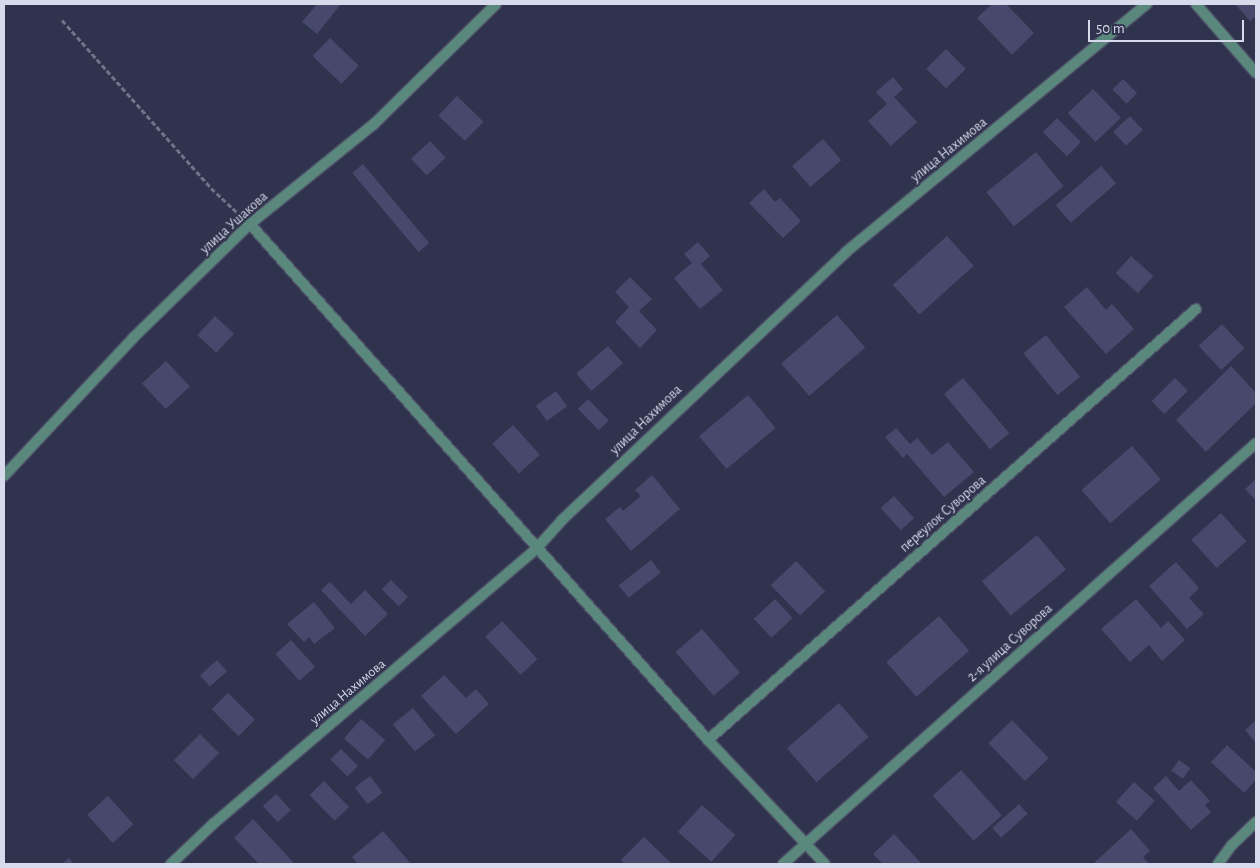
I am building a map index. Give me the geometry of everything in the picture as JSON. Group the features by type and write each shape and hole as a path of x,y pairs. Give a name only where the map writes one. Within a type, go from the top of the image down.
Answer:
{"street":[{"name":"улица Ушакова","path":"4,476 133,338 250,224 374,124 496,4"},
{"name":"улица Нахимова","path":"171,864 213,824 536,549 562,520 846,252 1147,4"},
{"path":"1196,4 1256,73"},
{"path":"250,224 536,549 708,740 825,864"},
{"name":"переулок Суворова","path":"708,740 1196,309"},
{"name":"2-я улица Суворова","path":"783,864 1256,443"},
{"path":"1218,864 1232,845 1256,822"}],"path":[{"path":"62,20 211,188 250,224"}],"building":[{"path":"317,4 341,4 317,34 302,22"},
{"path":"992,4 1006,4 1034,33 1012,55 977,18"},
{"path":"1235,4 1256,4 1256,16 1250,21"},
{"path":"330,38 359,66 341,84 313,56"},
{"path":"946,49 966,69 946,89 926,69"},
{"path":"893,77 903,89 894,97 917,122 891,146 868,121 887,104 876,92"},
{"path":"1123,79 1137,93 1127,104 1112,90"},
{"path":"1093,89 1121,118 1096,142 1068,113"},
{"path":"457,96 484,122 465,141 438,115"},
{"path":"1130,116 1143,130 1126,146 1113,132"},
{"path":"1057,118 1081,142 1067,156 1043,132"},
{"path":"823,139 841,160 810,187 792,166"},
{"path":"430,141 446,158 427,176 411,159"},
{"path":"1036,152 1064,186 1014,226 986,192"},
{"path":"363,164 429,243 418,252 352,173"},
{"path":"1101,166 1116,183 1071,223 1056,205"},
{"path":"764,189 775,202 780,198 801,221 783,238 749,203"},
{"path":"947,236 974,266 920,315 893,285"},
{"path":"698,242 710,256 701,264 723,290 700,309 674,278 692,263 684,254"},
{"path":"1131,256 1153,276 1138,293 1116,273"},
{"path":"630,277 652,299 639,311 657,330 640,348 615,322 629,307 615,292"},
{"path":"1087,287 1106,310 1112,304 1134,329 1106,354 1064,307"},
{"path":"837,315 865,347 809,396 781,364"},
{"path":"215,316 234,334 216,353 197,335"},
{"path":"1222,324 1245,348 1221,370 1199,346"},
{"path":"1046,335 1080,377 1057,395 1023,353"},
{"path":"608,346 623,363 591,391 576,374"},
{"path":"166,361 190,387 166,409 142,384"},
{"path":"1231,366 1256,393 1256,403 1206,452 1176,420"},
{"path":"963,378 1009,433 990,449 944,394"},
{"path":"1175,378 1188,391 1164,414 1152,401"},
{"path":"556,391 567,406 547,421 536,406"},
{"path":"748,395 776,428 727,469 699,436"},
{"path":"588,399 609,421 599,430 578,409"},
{"path":"513,425 540,455 519,473 492,444"},
{"path":"896,428 910,444 917,438 932,455 948,442 974,472 944,497 907,454 903,458 885,437"},
{"path":"1132,446 1161,479 1110,523 1081,490"},
{"path":"652,475 680,509 631,551 605,519 620,507 623,511 641,496 635,490"},
{"path":"1256,479 1256,501 1245,489"},
{"path":"894,496 914,518 901,530 881,508"},
{"path":"1221,513 1246,541 1217,568 1191,540"},
{"path":"1037,535 1066,569 1011,616 982,581"},
{"path":"651,560 661,573 629,598 619,585"},
{"path":"796,561 825,591 800,616 771,585"},
{"path":"1176,562 1199,588 1189,598 1204,614 1187,629 1149,586"},
{"path":"391,580 408,597 399,606 382,589"},
{"path":"330,582 351,604 365,590 388,614 365,636 321,590"},
{"path":"775,599 793,618 772,638 754,619"},
{"path":"1136,599 1161,628 1168,621 1185,640 1162,661 1149,645 1130,662 1101,629"},
{"path":"314,602 335,628 314,644 309,637 304,642 287,624"},
{"path":"939,616 969,651 916,697 886,662"},
{"path":"502,621 537,659 521,675 485,637"},
{"path":"702,629 740,673 714,696 676,652"},
{"path":"291,640 315,667 299,681 275,654"},
{"path":"217,660 227,671 210,687 200,675"},
{"path":"444,675 466,698 476,689 489,704 456,734 421,696"},
{"path":"228,693 255,720 239,736 212,709"},
{"path":"839,703 869,737 816,782 787,748"},
{"path":"413,708 435,735 415,752 393,724"},
{"path":"361,719 385,740 368,760 344,739"},
{"path":"1012,720 1049,758 1025,781 988,743"},
{"path":"1256,720 1256,743 1245,730"},
{"path":"200,734 219,753 193,779 174,760"},
{"path":"1227,745 1256,772 1256,780 1244,793 1211,762"},
{"path":"341,749 358,766 347,777 330,760"},
{"path":"1179,760 1190,768 1183,779 1171,771"},
{"path":"961,770 1002,815 974,841 933,795"},
{"path":"370,776 383,793 367,804 355,787"},
{"path":"1166,776 1179,791 1191,780 1210,801 1205,805 1211,812 1191,830 1153,788"},
{"path":"324,781 349,807 335,821 310,795"},
{"path":"1134,782 1155,801 1137,821 1116,802"},
{"path":"276,794 291,810 278,822 263,806"},
{"path":"108,796 133,824 113,843 87,815"},
{"path":"1019,804 1028,814 1001,838 992,828"},
{"path":"702,805 735,835 711,862 678,832"},
{"path":"253,819 295,864 259,864 234,838"},
{"path":"1131,829 1150,851 1143,857 1149,864 1094,863"},
{"path":"383,831 411,864 358,864 352,857"},
{"path":"894,834 922,864 883,864 873,854"},
{"path":"644,837 672,864 625,864 621,860"},
{"path":"69,858 74,864 62,864"}]}
